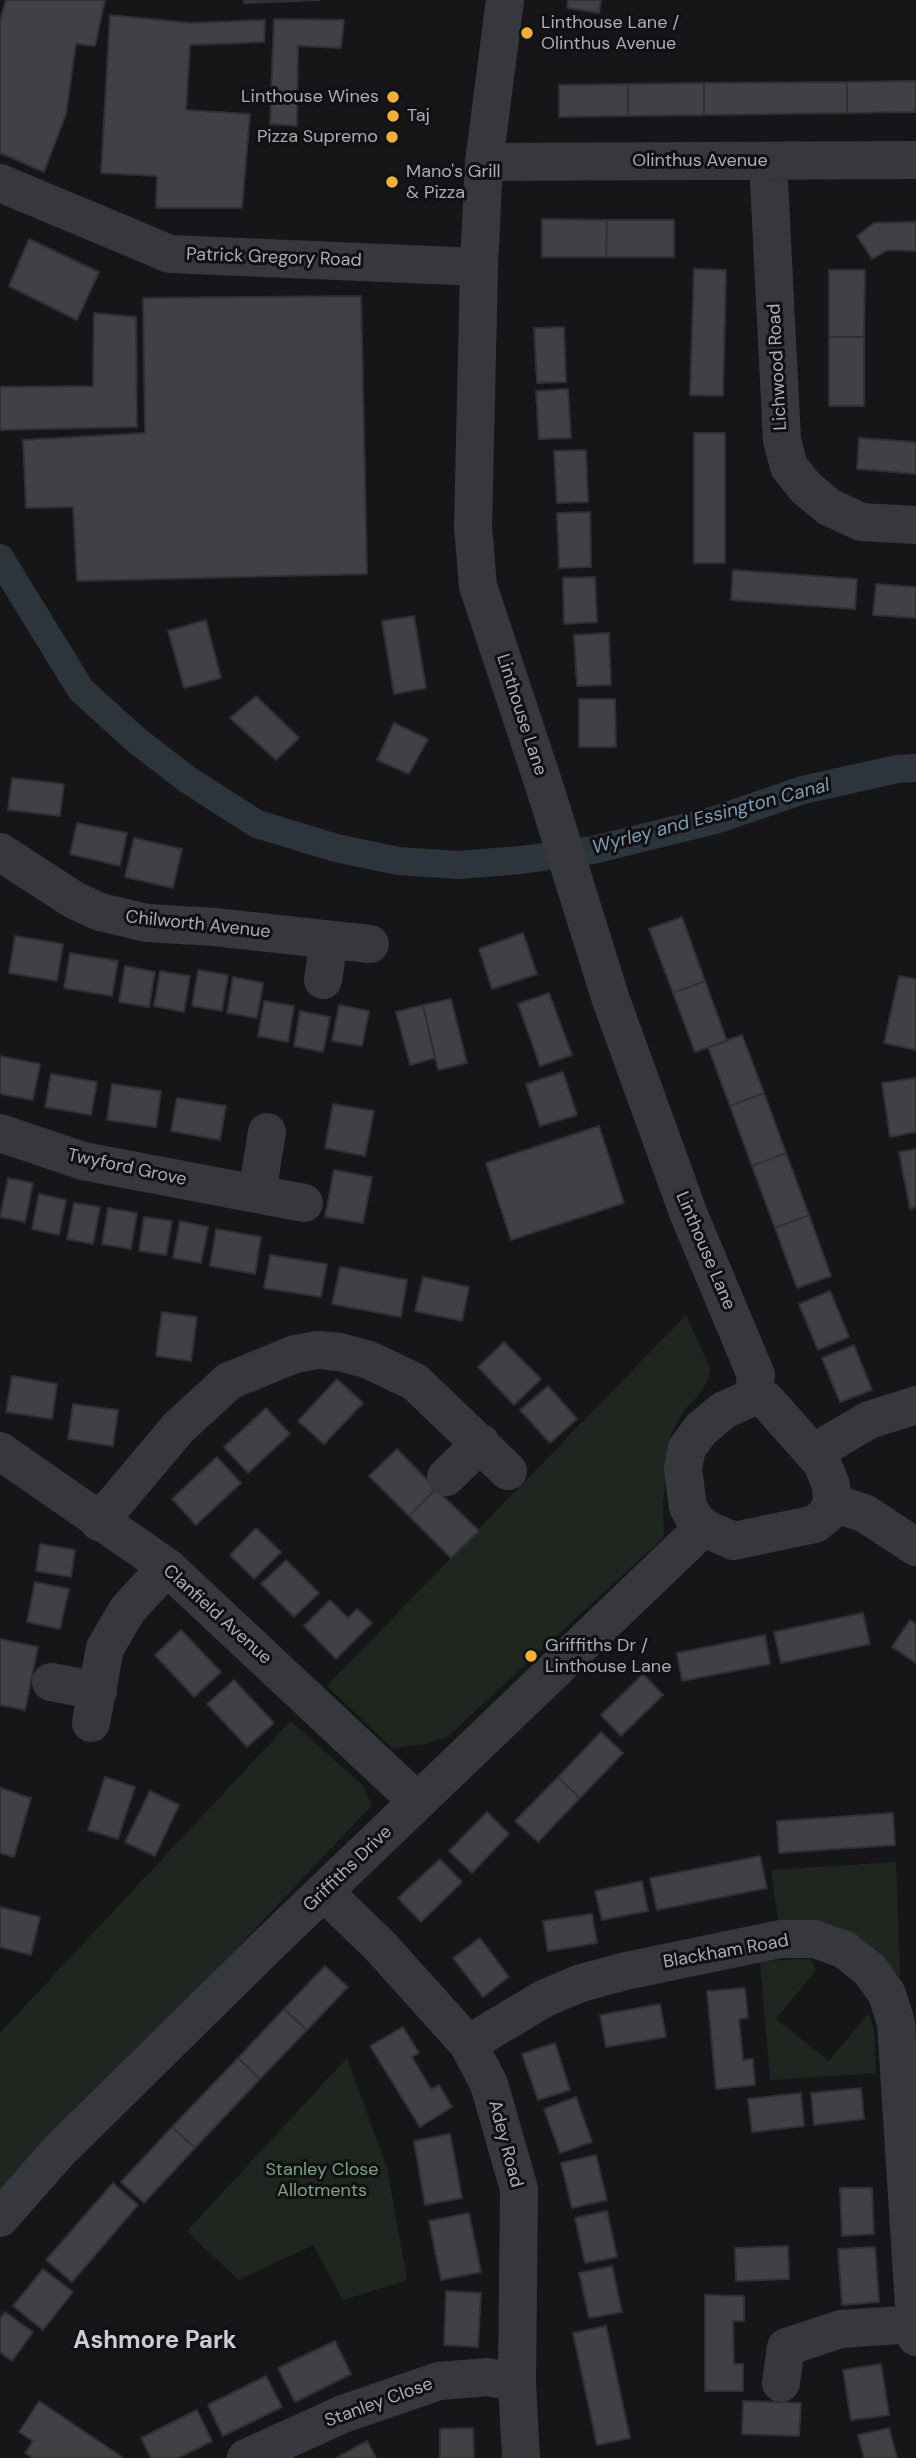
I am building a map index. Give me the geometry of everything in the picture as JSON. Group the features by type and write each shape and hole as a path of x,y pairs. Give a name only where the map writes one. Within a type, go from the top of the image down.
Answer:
{"street":[{"name":"Linthouse Lane","path":"505,0 484,162 479,267 473,527 478,586 580,896 611,1000 689,1215 756,1374 753,1397"},
{"name":"Olinthus Avenue","path":"484,162 916,160"},
{"name":"Lichwood Road","path":"768,161 782,440 789,467 806,488 829,507 861,522 916,525"},
{"name":"Patrick Gregory Road","path":"0,183 170,254 479,267"},
{"name":"Chilworth Avenue","path":"0,852 74,900 100,912 147,923 214,927 370,944"},
{"path":"323,980 329,940"},
{"path":"257,1193 267,1132"},
{"name":"Twyford Grove","path":"0,1133 83,1161 304,1203"},
{"path":"100,1522 178,1428 229,1381 295,1354 318,1350 340,1352 369,1360 415,1382 508,1471"},
{"path":"753,1397 766,1400 822,1463 831,1485 832,1503 826,1515 815,1524 734,1541 696,1521 688,1507 683,1469 687,1448 701,1429 724,1410 753,1397"},
{"path":"813,1453 870,1420 916,1405"},
{"path":"446,1477 481,1443"},
{"name":"Clanfield Avenue","path":"0,1451 167,1567 417,1801"},
{"path":"832,1503 864,1513 916,1547"},
{"name":"Griffiths Drive","path":"0,2218 59,2151 417,1801 704,1527"},
{"path":"51,1682 94,1707 105,1648 128,1609 167,1567"},
{"name":"Adey Road","path":"324,1892 381,1947 468,2044 489,2084 519,2189 517,2383 521,2458"},
{"name":"Blackham Road","path":"468,2044 545,1998 581,1983 626,1971 780,1938 815,1939 845,1950 870,1970 887,1994 896,2023 915,2331"},
{"path":"781,2383 786,2347 841,2329 915,2331"},
{"name":"Stanley Close","path":"246,2458 344,2414 439,2381 488,2377 517,2383"}],"green space":[{"path":"686,1315 711,1371 703,1390 683,1412 671,1435 663,1501 664,1537 447,1737 425,1744 392,1748 327,1686"},
{"path":"291,1721 363,1786 372,1805 0,2199 0,2033"},
{"path":"896,1862 900,1976 858,1944 779,1926 771,1870"},
{"path":"810,1959 816,1970 776,2019 829,2061 869,2013 874,2030 876,2073 770,2080 760,1961"},
{"name":"Stanley Close Allotments","path":"347,2058 387,2168 407,2280 343,2300 313,2245 238,2280 187,2231"}],"building":[{"path":"6,0 105,0 95,46 76,44 66,114 44,172 0,153 0,20"},
{"path":"244,0 320,0 244,3"},
{"path":"568,0 601,0 599,13 567,8"},
{"path":"110,15 191,23 265,20 264,42 190,45 186,110 250,114 242,208 156,208 157,176 101,173"},
{"path":"274,19 344,20 341,48 298,46 297,126 270,124"},
{"path":"916,81 916,112 847,113 847,82"},
{"path":"847,82 847,113 704,115 704,83"},
{"path":"704,83 704,115 628,116 628,84"},
{"path":"628,84 628,116 559,117 559,85"},
{"path":"542,219 607,220 606,257 542,257"},
{"path":"607,220 674,220 674,257 606,257"},
{"path":"916,222 916,251 888,250 872,259 857,236 874,223"},
{"path":"29,239 99,272 77,320 9,286"},
{"path":"694,269 726,270 723,396 690,395"},
{"path":"829,270 865,270 864,337 829,337"},
{"path":"361,296 367,574 77,581 73,507 26,508 23,440 145,433 143,298"},
{"path":"94,313 136,317 137,427 0,430 0,387 93,386"},
{"path":"564,327 566,382 537,383 534,328"},
{"path":"829,337 864,337 864,406 829,406"},
{"path":"568,389 571,438 539,439 536,391"},
{"path":"694,433 725,433 725,563 694,563"},
{"path":"859,438 916,442 916,474 857,469"},
{"path":"586,450 588,502 557,503 554,451"},
{"path":"590,512 591,567 559,568 557,513"},
{"path":"733,570 857,579 855,609 731,600"},
{"path":"595,577 597,622 564,624 563,578"},
{"path":"876,584 916,587 916,618 873,615"},
{"path":"414,616 426,688 394,694 382,621"},
{"path":"206,620 221,678 184,688 168,631"},
{"path":"609,633 611,685 577,686 574,635"},
{"path":"256,696 299,738 276,760 230,718"},
{"path":"579,699 615,699 616,747 579,747"},
{"path":"394,723 428,739 409,774 377,760"},
{"path":"12,778 64,784 60,816 8,810"},
{"path":"77,823 127,833 120,866 70,854"},
{"path":"134,838 182,849 173,888 125,877"},
{"path":"682,917 705,981 673,993 649,929"},
{"path":"523,933 537,974 492,989 479,949"},
{"path":"15,936 63,944 57,981 9,973"},
{"path":"70,953 118,961 112,996 64,988"},
{"path":"125,966 155,972 149,1007 119,1002"},
{"path":"198,970 228,975 222,1011 192,1006"},
{"path":"160,971 190,976 184,1012 154,1006"},
{"path":"899,976 916,979 916,1050 884,1043"},
{"path":"233,977 263,983 257,1018 227,1013"},
{"path":"705,981 727,1041 695,1052 673,993"},
{"path":"549,993 572,1055 540,1066 518,1004"},
{"path":"451,999 467,1063 438,1070 423,1005"},
{"path":"264,1001 294,1006 288,1042 258,1036"},
{"path":"339,1005 369,1011 362,1046 332,1041"},
{"path":"423,1005 435,1058 410,1065 396,1012"},
{"path":"300,1011 330,1017 323,1052 294,1046"},
{"path":"742,1035 764,1093 730,1106 708,1047"},
{"path":"0,1056 40,1064 33,1100 0,1094"},
{"path":"563,1072 577,1115 540,1126 526,1084"},
{"path":"51,1074 97,1082 91,1115 45,1107"},
{"path":"916,1078 916,1132 890,1137 882,1083"},
{"path":"112,1084 161,1091 156,1127 107,1120"},
{"path":"764,1093 786,1153 752,1166 730,1106"},
{"path":"177,1098 226,1106 220,1140 171,1131"},
{"path":"333,1104 374,1111 365,1156 325,1148"},
{"path":"599,1126 624,1203 511,1240 486,1163"},
{"path":"916,1149 916,1207 910,1209 899,1152"},
{"path":"786,1153 809,1215 775,1228 752,1166"},
{"path":"334,1170 372,1177 363,1223 325,1217"},
{"path":"8,1178 33,1183 25,1222 0,1217"},
{"path":"39,1194 66,1200 59,1235 32,1229"},
{"path":"74,1203 100,1207 93,1244 67,1239"},
{"path":"108,1208 137,1213 131,1249 102,1244"},
{"path":"809,1215 831,1276 797,1288 775,1228"},
{"path":"144,1217 172,1221 166,1255 139,1251"},
{"path":"180,1221 208,1227 201,1263 173,1258"},
{"path":"216,1229 261,1237 255,1274 210,1266"},
{"path":"270,1255 327,1264 321,1297 264,1288"},
{"path":"340,1267 407,1280 401,1317 332,1304"},
{"path":"423,1277 469,1287 462,1321 415,1311"},
{"path":"830,1291 849,1337 818,1350 799,1304"},
{"path":"162,1312 197,1317 191,1361 156,1356"},
{"path":"504,1342 541,1379 514,1405 478,1367"},
{"path":"854,1345 872,1390 840,1402 822,1358"},
{"path":"12,1376 57,1384 52,1419 6,1412"},
{"path":"337,1379 363,1403 324,1444 298,1421"},
{"path":"548,1386 577,1419 550,1443 520,1410"},
{"path":"73,1404 118,1410 113,1446 68,1439"},
{"path":"266,1408 290,1434 248,1473 224,1447"},
{"path":"397,1449 436,1489 409,1516 369,1476"},
{"path":"217,1457 241,1483 196,1525 172,1499"},
{"path":"436,1489 479,1531 451,1558 409,1516"},
{"path":"256,1528 281,1552 254,1579 230,1555"},
{"path":"40,1544 75,1550 71,1577 36,1571"},
{"path":"286,1560 319,1593 294,1617 261,1584"},
{"path":"35,1582 69,1589 60,1629 27,1622"},
{"path":"330,1600 348,1618 357,1609 372,1623 336,1659 304,1626"},
{"path":"863,1613 870,1644 781,1663 774,1632"},
{"path":"910,1620 916,1624 916,1663 892,1647"},
{"path":"181,1630 221,1672 194,1697 155,1655"},
{"path":"765,1635 770,1664 682,1681 677,1653"},
{"path":"0,1639 38,1647 25,1710 0,1705"},
{"path":"643,1674 663,1695 621,1736 601,1715"},
{"path":"234,1680 274,1723 247,1747 207,1704"},
{"path":"601,1732 623,1753 580,1798 558,1777"},
{"path":"105,1777 135,1787 118,1839 88,1830"},
{"path":"558,1777 580,1798 538,1842 515,1821"},
{"path":"0,1788 31,1798 14,1857 0,1853"},
{"path":"150,1791 179,1805 155,1856 125,1842"},
{"path":"487,1812 509,1834 472,1873 449,1851"},
{"path":"893,1813 895,1845 779,1853 777,1821"},
{"path":"760,1856 767,1888 657,1910 650,1878"},
{"path":"440,1859 462,1882 421,1922 398,1898"},
{"path":"642,1881 648,1911 602,1920 595,1891"},
{"path":"0,1907 40,1917 31,1955 0,1947"},
{"path":"592,1914 597,1943 548,1951 543,1921"},
{"path":"480,1938 509,1977 483,1997 453,1958"},
{"path":"325,1966 348,1987 307,2030 284,2009"},
{"path":"745,1988 748,2018 739,2019 743,2060 753,2059 755,2085 716,2089 707,1991"},
{"path":"660,2004 666,2037 606,2047 600,2015"},
{"path":"284,2009 307,2030 260,2079 238,2058"},
{"path":"403,2027 419,2053 412,2057 431,2089 439,2085 452,2107 420,2127 370,2046"},
{"path":"555,2043 570,2090 538,2100 522,2054"},
{"path":"238,2058 260,2079 195,2148 172,2127"},
{"path":"861,2088 864,2119 814,2125 811,2093"},
{"path":"801,2093 804,2126 752,2132 748,2099"},
{"path":"576,2097 592,2142 560,2153 544,2109"},
{"path":"172,2127 195,2148 144,2203 121,2182"},
{"path":"450,2134 462,2198 425,2205 414,2141"},
{"path":"596,2155 607,2200 572,2208 561,2163"},
{"path":"113,2183 138,2205 72,2282 46,2260"},
{"path":"840,2188 872,2188 874,2234 842,2236"},
{"path":"607,2211 617,2257 585,2263 575,2218"},
{"path":"469,2213 481,2272 441,2280 429,2221"},
{"path":"788,2246 789,2279 736,2281 735,2248"},
{"path":"875,2247 879,2302 842,2305 838,2249"},
{"path":"612,2266 622,2312 589,2318 579,2273"},
{"path":"43,2269 73,2292 43,2330 13,2306"},
{"path":"446,2291 481,2293 478,2347 444,2345"},
{"path":"705,2295 744,2296 744,2321 733,2321 734,2364 743,2364 743,2391 705,2391"},
{"path":"5,2312 33,2332 12,2361 0,2352 0,2318"},
{"path":"606,2326 630,2438 597,2445 573,2333"},
{"path":"335,2341 351,2374 295,2402 278,2368"},
{"path":"881,2364 889,2415 851,2420 843,2370"},
{"path":"266,2376 282,2407 223,2436 208,2405"},
{"path":"39,2401 122,2458 33,2458 25,2453 33,2441 19,2432"},
{"path":"743,2401 801,2403 799,2436 742,2434"},
{"path":"197,2410 212,2441 178,2458 151,2458 141,2438"},
{"path":"473,2428 474,2458 440,2458 440,2429"},
{"path":"889,2428 897,2458 864,2458 858,2435"},
{"path":"367,2441 376,2458 336,2458"}],"waterway":[{"name":"Wyrley and Essington Canal","path":"0,558 81,690 135,739 188,780 257,824 336,848 398,861 458,865 521,860 593,850 715,820 803,790 897,769 916,768"}],"place":[{"name":"Linthouse Lane / Olinthus Avenue","path":"527,33"},
{"name":"Linthouse Wines","path":"393,97"},
{"name":"Taj","path":"393,116"},
{"name":"Pizza Supremo","path":"392,137"},
{"name":"Mano's Grill & Pizza","path":"392,182"},
{"name":"Griffiths Dr / Linthouse Lane","path":"531,1656"}],"district":[{"name":"Ashmore Park","path":"155,2342"}]}
